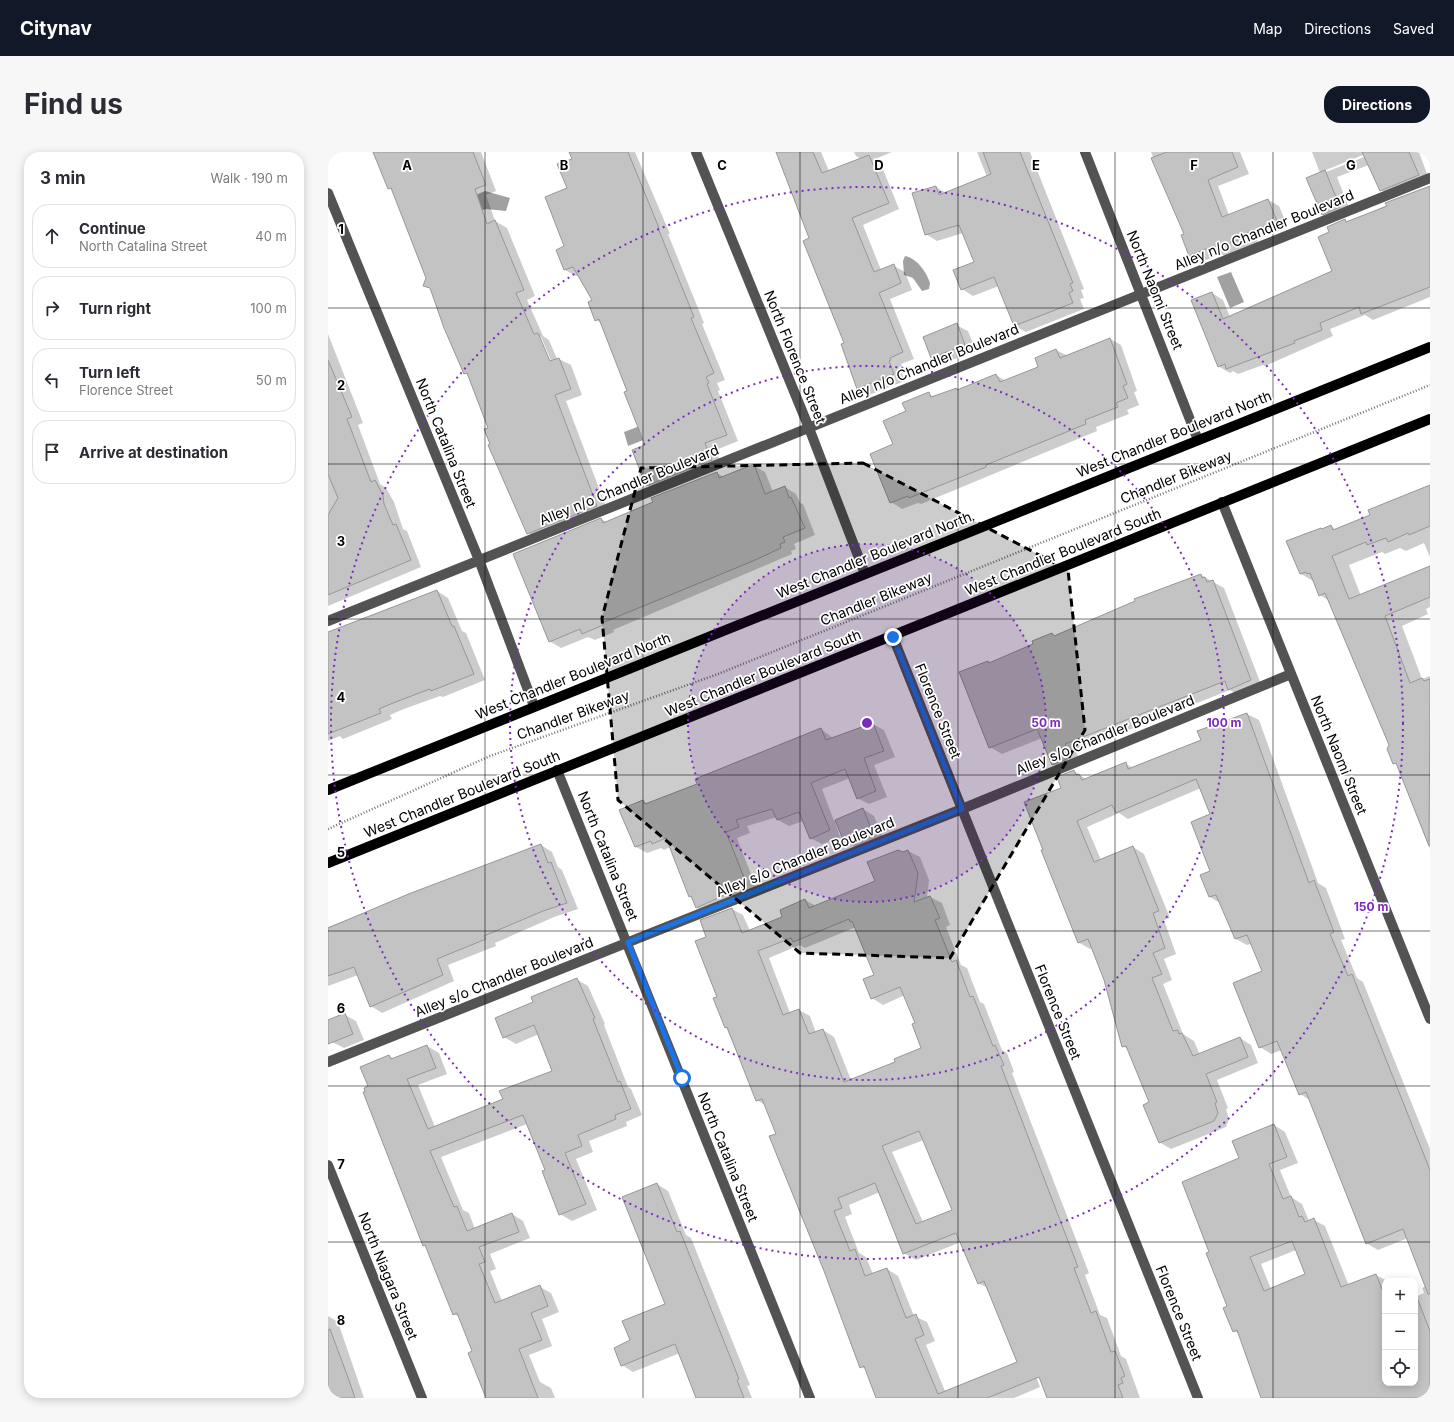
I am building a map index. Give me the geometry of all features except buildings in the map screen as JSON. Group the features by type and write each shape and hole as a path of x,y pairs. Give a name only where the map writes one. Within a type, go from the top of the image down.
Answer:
{"main road":[{"name":"West Chandler Boulevard North","path":"328,790 1430,347"},
{"name":"West Chandler Boulevard South","path":"328,863 557,770 893,637 1222,502 1430,419"}],"street":[{"name":"North Florence Street","path":"696,152 809,428 865,574"},
{"name":"North Naomi Street","path":"1085,152 1198,440"},
{"name":"Alley n/o Chandler Boulevard","path":"328,621 1430,178"},
{"name":"North Catalina Street","path":"328,193 479,560 534,706"},
{"name":"North Naomi Street","path":"1222,502 1430,1019"},
{"name":"Florence Street","path":"893,637 1198,1398"},
{"name":"Alley s/o Chandler Boulevard","path":"328,1062 962,809 1291,674"},
{"name":"North Catalina Street","path":"557,770 628,942 810,1398"},
{"name":"North Niagara Street","path":"328,1165 422,1398"}],"path":[{"name":"Chandler Bikeway","path":"328,829 490,756 718,674 1430,385"}],"highlighted area":[{"path":"863,463 1068,570 1085,730 950,958 800,953 618,800 602,618 641,468"}],"shaded area":[{"path":"485,191 510,198 506,211 486,209 475,213 469,198"},
{"path":"905,256 914,260 927,275 930,283 929,289 922,291 913,278 904,275 903,261"},
{"path":"1231,272 1244,302 1230,308 1217,277"},
{"path":"653,421 659,434 628,446 624,432"}],"route":[{"path":"682,1078 628,942 962,809 893,637"}]}
